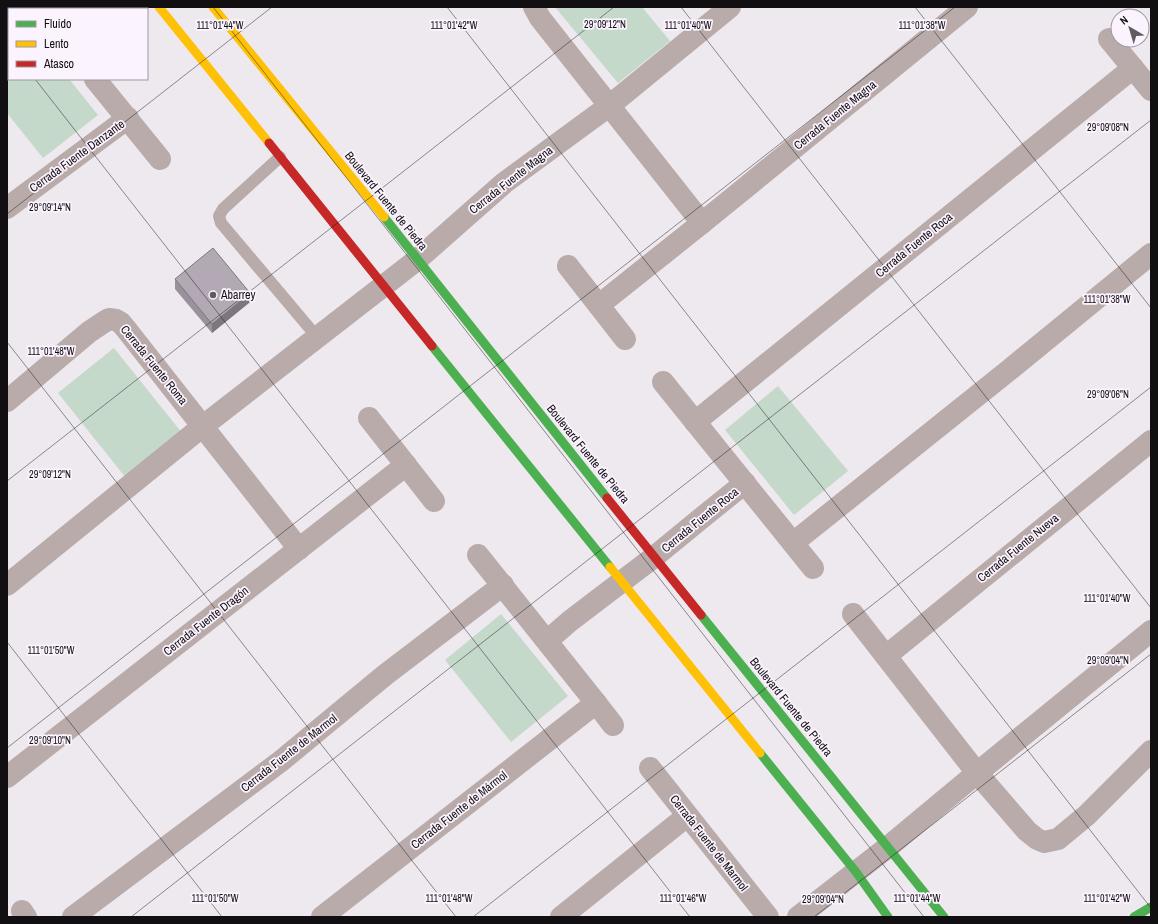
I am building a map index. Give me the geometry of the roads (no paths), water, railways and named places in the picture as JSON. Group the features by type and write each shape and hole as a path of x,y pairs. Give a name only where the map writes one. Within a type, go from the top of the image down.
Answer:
{"street":[{"path":"159,7 856,872 888,917"},
{"name":"Boulevard Fuente de Piedra","path":"213,7 418,259 654,557 944,917"},
{"path":"534,7 540,18 702,223"},
{"name":"Cerrada Fuente Magna","path":"384,286 418,259 504,183 609,106 730,7"},
{"name":"Cerrada Fuente Magna","path":"599,305 968,7"},
{"path":"1109,39 1151,90"},
{"name":"Cerrada Fuente Roca","path":"695,422 1133,68"},
{"name":"Cerrada Fuente Danzante","path":"96,80 160,159"},
{"name":"Cerrada Fuente Danzante","path":"7,208 128,118"},
{"path":"793,543 1008,371 1151,254"},
{"path":"568,266 625,339"},
{"path":"7,585 203,426 384,286"},
{"name":"Cerrada Fuente Roma","path":"7,401 89,332 109,319 116,320 126,329 299,549"},
{"name":"Cerrada Fuente Roca","path":"663,382 813,568"},
{"path":"369,418 434,501"},
{"name":"Cerrada Fuente Nueva","path":"886,656 1151,441"},
{"name":"Cerrada Fuente Dragón","path":"7,777 406,465"},
{"name":"Cerrada Fuente Roca","path":"654,557 745,483"},
{"path":"478,555 612,725"},
{"path":"547,641 622,580 654,557"},
{"name":"Cerrada Fuente de Marmol","path":"73,917 281,761 385,675 503,585"},
{"path":"852,614 977,772 1026,831 1037,840 1044,842 1058,839 1087,815 1151,751"},
{"path":"798,917 888,847 977,772 1151,631"},
{"name":"Cerrada Fuente de Mármol","path":"322,917 596,703"},
{"name":"Cerrada Fuente de Marmol","path":"650,768 768,917"},
{"path":"561,917 687,816"},
{"path":"1134,917 1151,907"}],"lane":[{"path":"280,157 223,209 219,216 221,223 317,338"}],"place":[{"name":"Abarrey","path":"213,295"}]}
